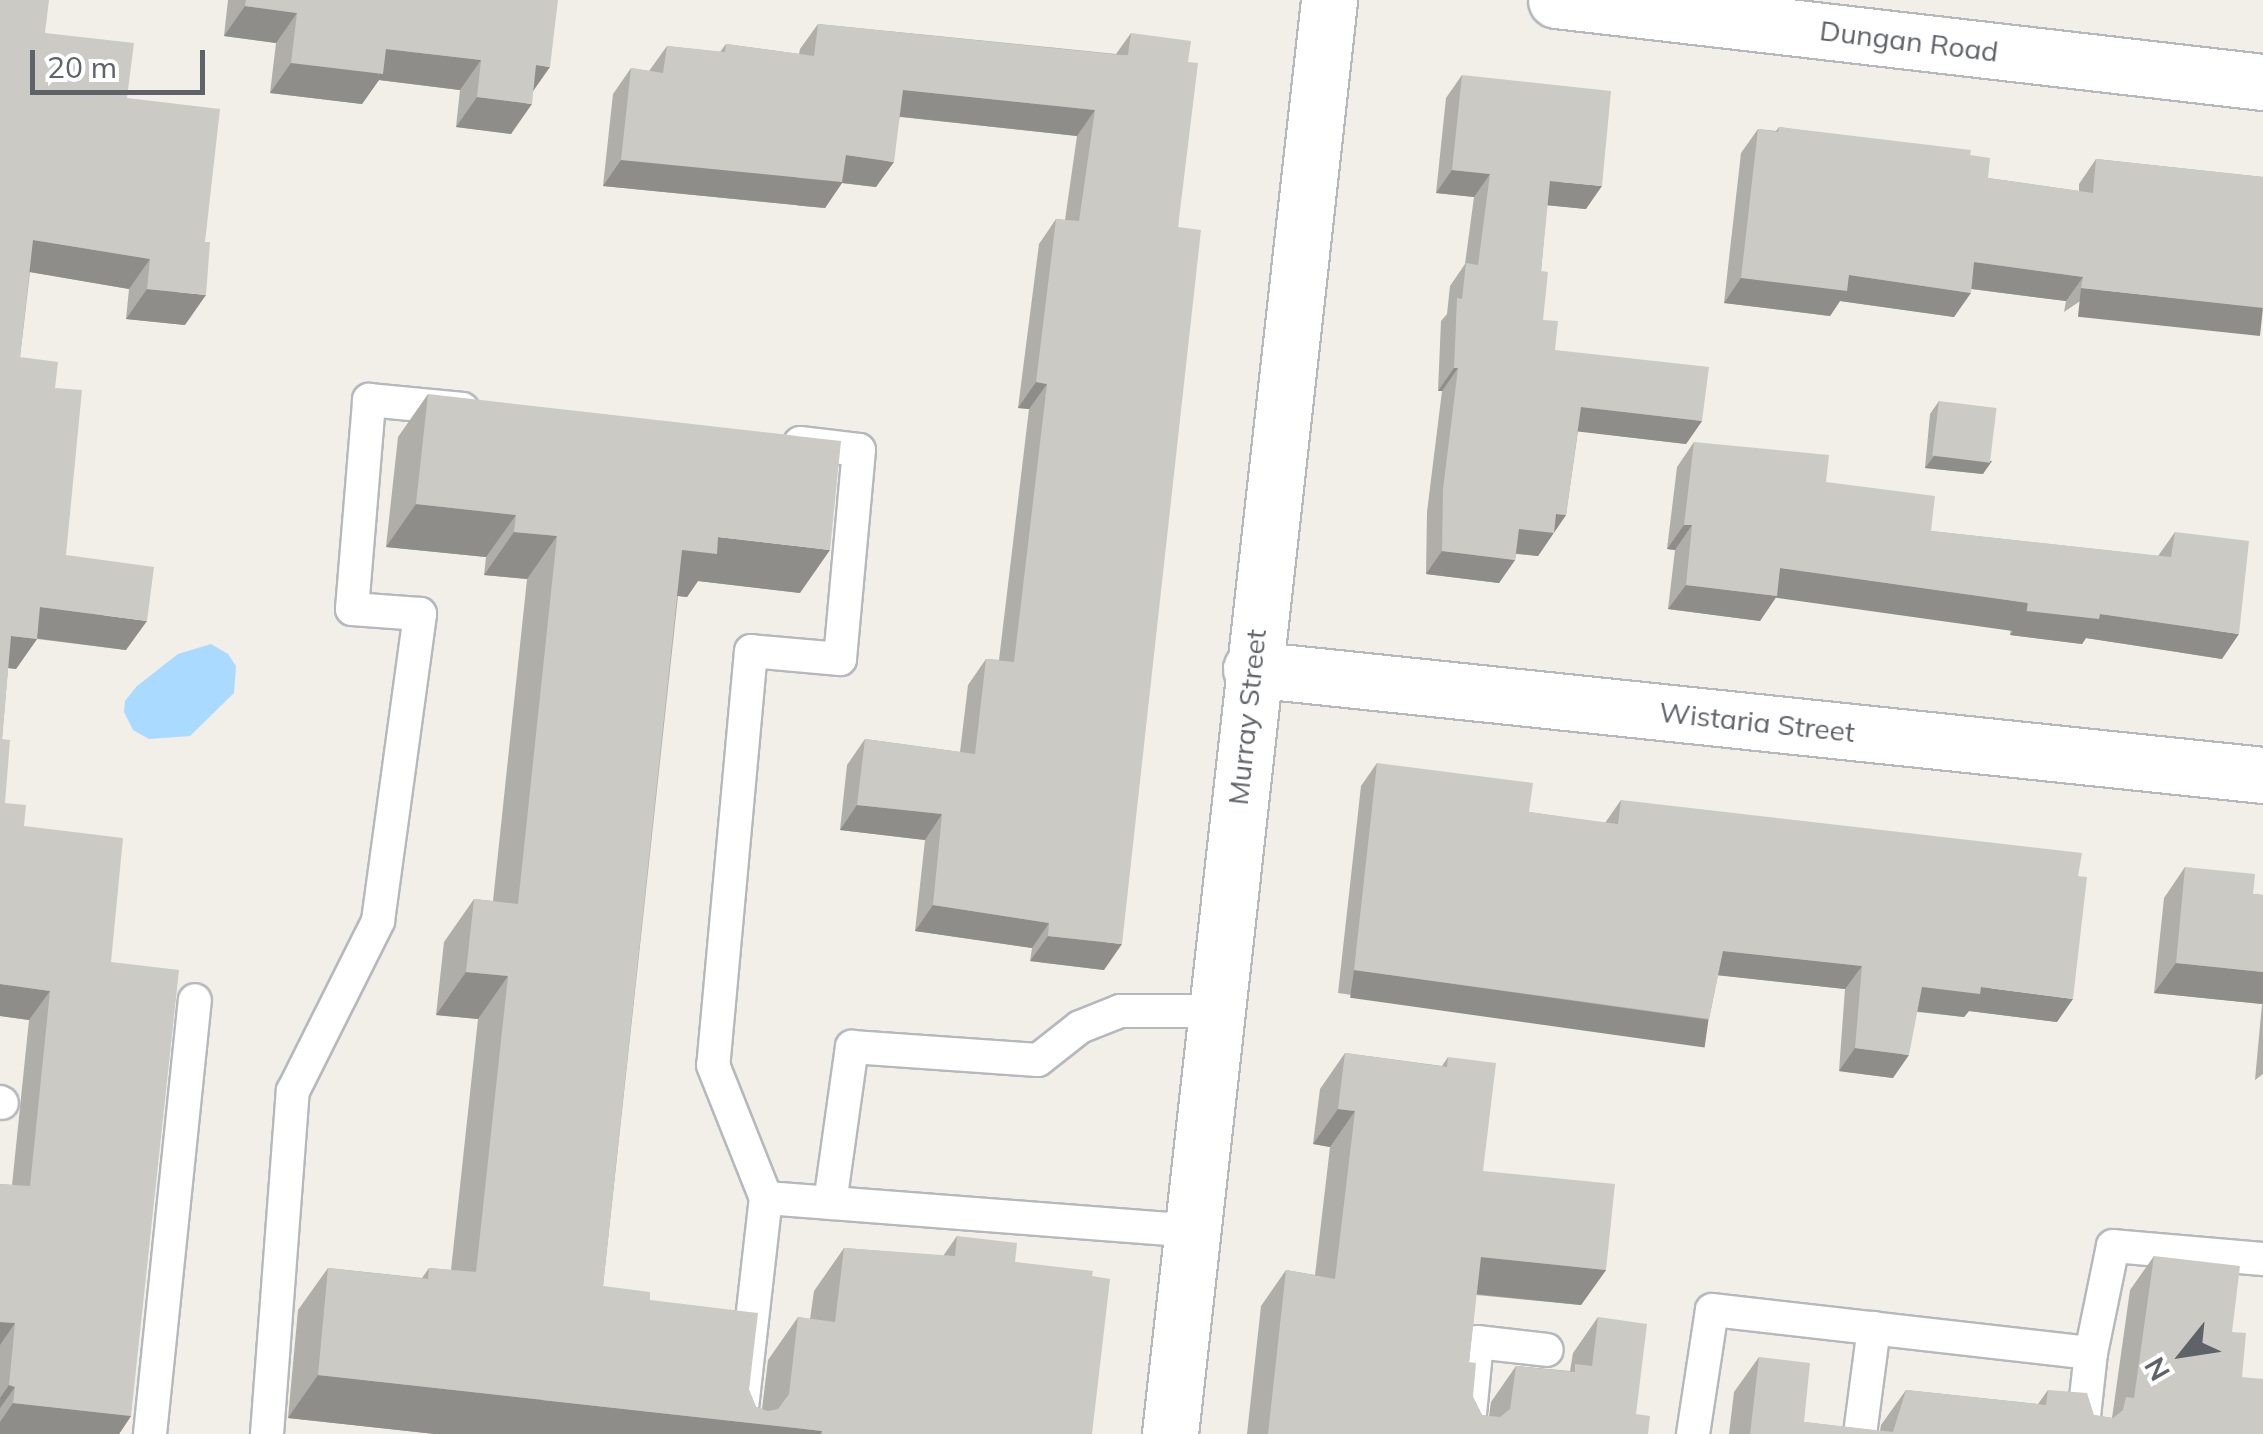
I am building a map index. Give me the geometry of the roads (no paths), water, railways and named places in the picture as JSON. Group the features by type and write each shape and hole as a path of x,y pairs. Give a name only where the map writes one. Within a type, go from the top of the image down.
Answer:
{"street":[{"name":"Murray Street","path":"1170,1434 1251,668 1329,0"},
{"name":"Dungan Road","path":"1556,0 2263,82"},
{"name":"Wistaria Street","path":"1251,668 2263,775"}],"lane":[{"path":"267,1434 293,1091 378,921 420,614 352,609 369,400 487,412"},
{"path":"738,1434 766,1198 713,1065 752,651 840,659 860,450 762,440"},
{"path":"150,1434 195,1000"},
{"path":"830,1203 852,1047 1038,1060 1080,1027 1120,1011 1216,1011"},
{"path":"766,1198 1192,1232"},
{"path":"2082,1434 2092,1353 2113,1246 2263,1259"},
{"path":"1693,1434 1712,1310 2092,1353"},
{"path":"1860,1434 1874,1328"},
{"path":"1468,1434 1477,1342 1548,1350"}],"water":[{"path":"211,644 228,654 236,666 234,693 190,736 149,739 133,730 124,712 125,701 137,686 178,654"}]}
